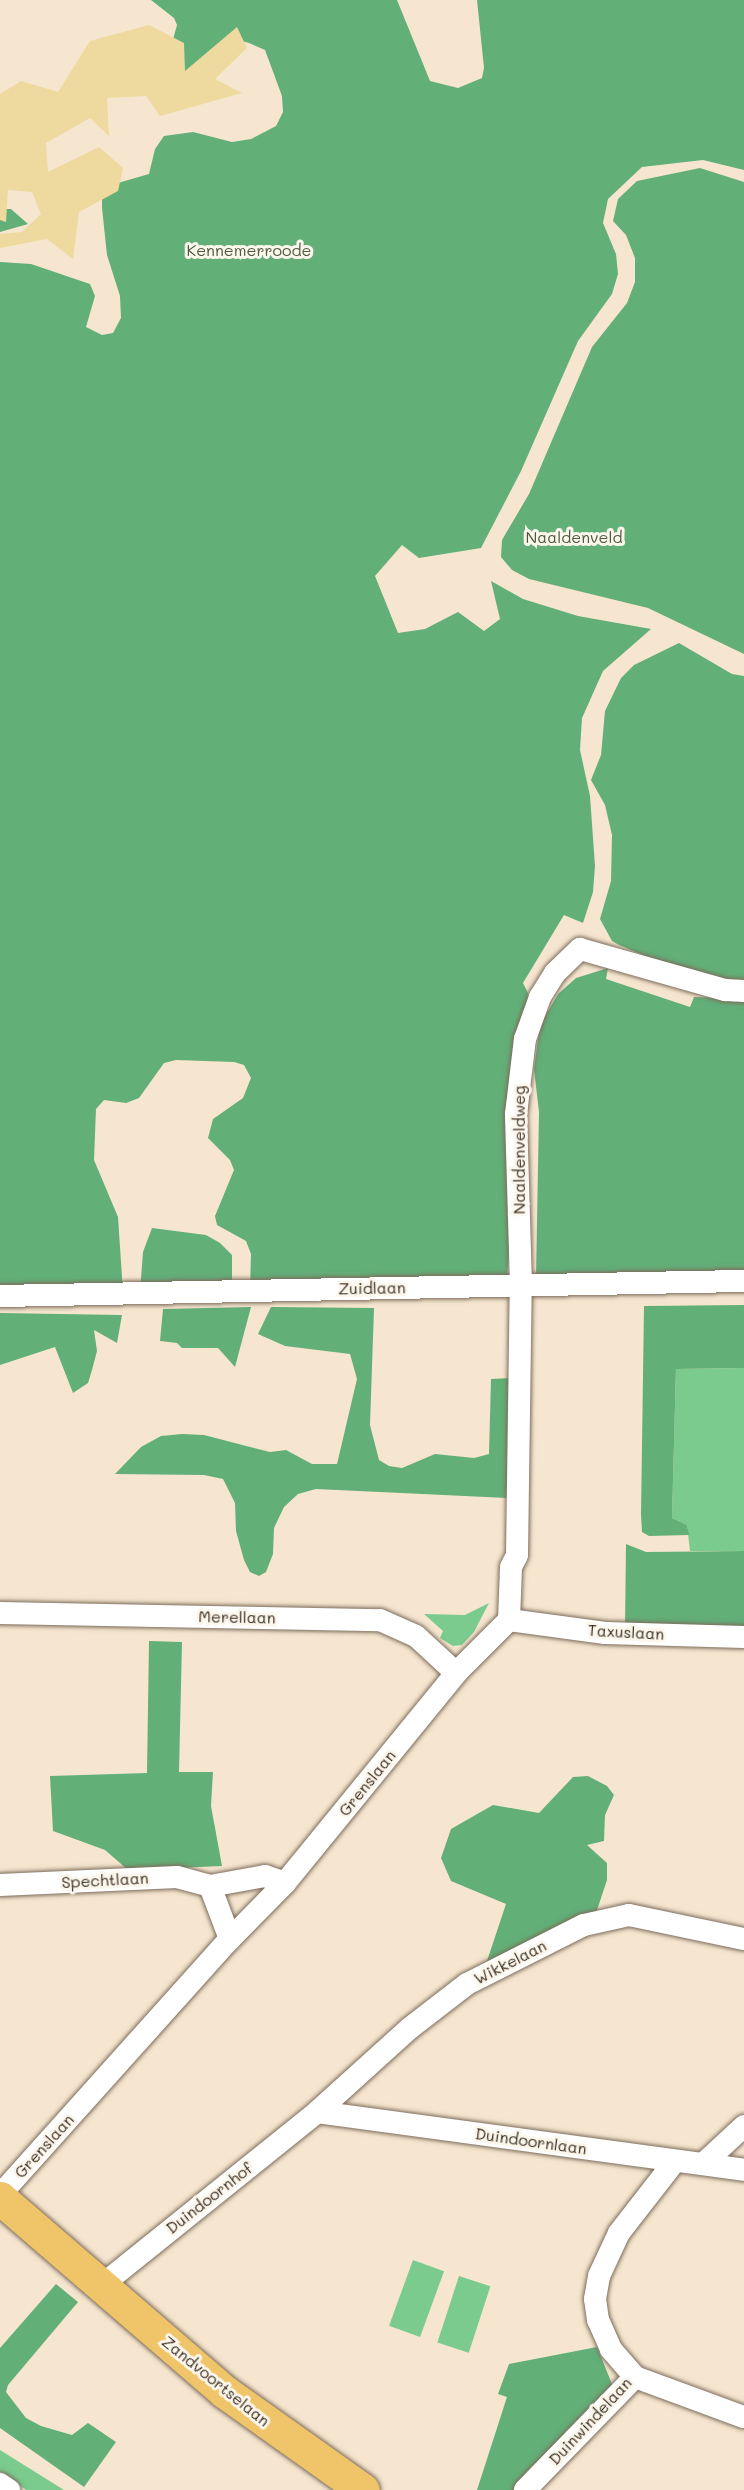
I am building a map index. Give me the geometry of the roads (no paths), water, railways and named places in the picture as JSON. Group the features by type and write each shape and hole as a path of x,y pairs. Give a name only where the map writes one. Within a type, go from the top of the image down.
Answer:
{"main road":[{"name":"Zandvoortselaan","path":"0,2197 225,2392 363,2490"}],"street":[{"name":"Naaldenveldweg","path":"520,1285 516,1114 519,1076 525,1040 540,996 555,973 580,950 724,990 744,991"},
{"name":"Zuidlaan","path":"0,1296 744,1281"},
{"path":"509,1620 511,1567 517,1555 520,1285"},
{"name":"Merellaan","path":"0,1613 380,1620 416,1636 456,1673"},
{"name":"Taxuslaan","path":"509,1620 605,1633 744,1637"},
{"name":"Grenslaan","path":"0,2197 230,1939 285,1883 456,1673 509,1620"},
{"name":"Spechtlaan","path":"0,1885 177,1877 210,1886 265,1876 285,1883"},
{"path":"210,1886 230,1939"},
{"name":"Wikkelaan","path":"317,2112 410,2028 466,1984 584,1924 630,1915 744,1939"},
{"name":"Duindoornlaan","path":"317,2112 744,2170"},
{"name":"Duindoornhof","path":"102,2285 317,2112"},
{"path":"703,2164 744,2126"},
{"name":"Duinwindelaan","path":"525,2490 635,2377 611,2349 598,2320 595,2299 599,2276 614,2243 674,2162"},
{"path":"635,2377 744,2417"},
{"path":"0,2484 9,2490"}],"park label":[{"name":"Kennemerroode","path":"249,250"},
{"name":"Naaldenveld","path":"574,537"}]}
